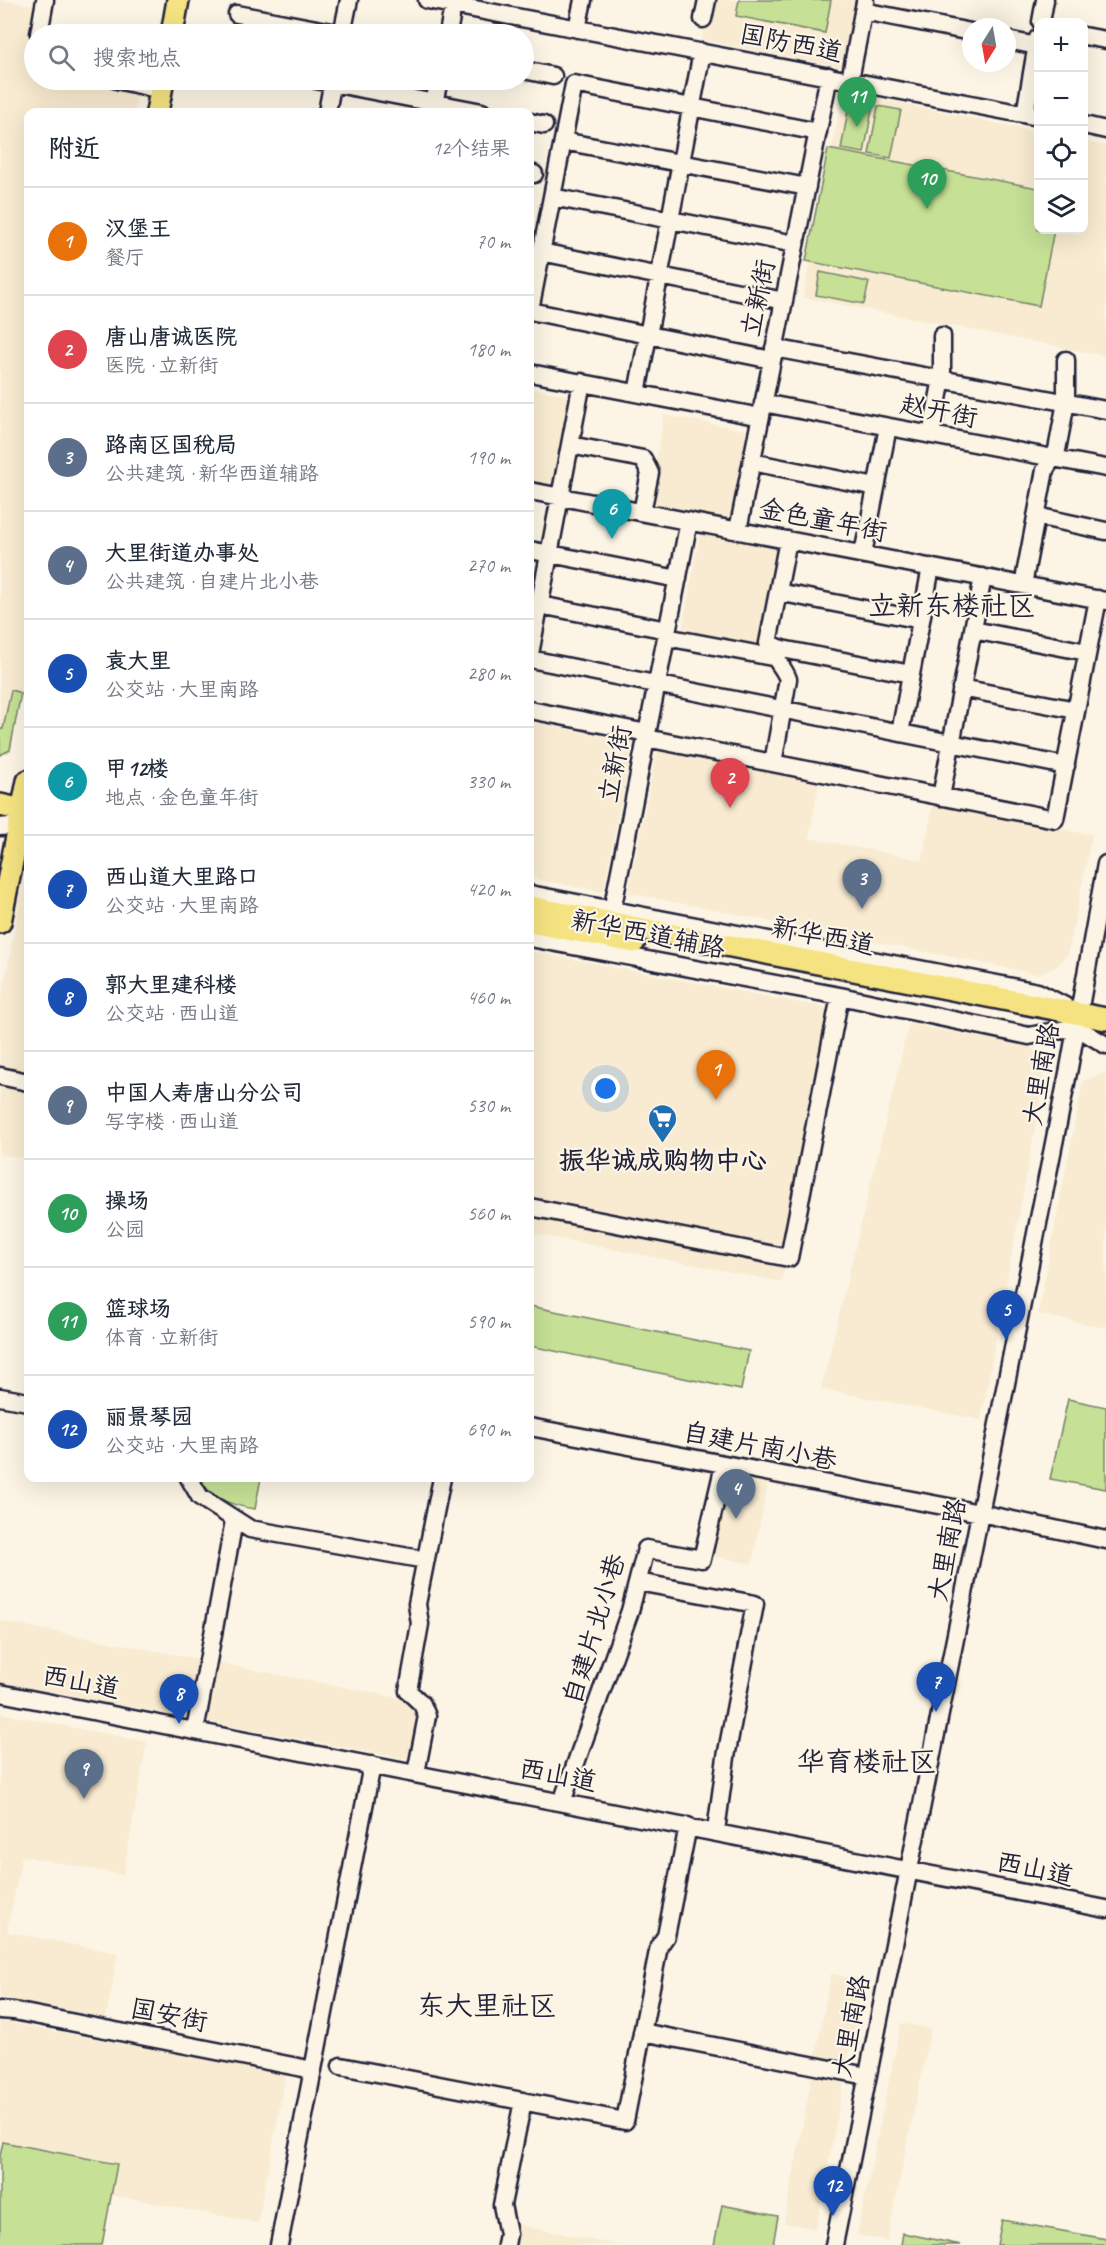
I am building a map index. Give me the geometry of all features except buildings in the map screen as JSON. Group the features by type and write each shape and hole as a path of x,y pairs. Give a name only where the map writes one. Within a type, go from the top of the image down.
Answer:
{"main road":[{"path":"174,24 178,0"},
{"path":"158,108 161,90"},
{"path":"0,922 24,798"},
{"path":"0,805 19,820"},
{"name":"新华西道","path":"534,908 1077,1020 1106,1033"},
{"name":"新华西道","path":"534,923 1077,1020 1106,1019"}],"street":[{"path":"41,24 45,0"},
{"path":"345,24 349,0"},
{"name":"国防西道","path":"427,0 503,7 577,29 1032,116"},
{"path":"577,29 583,0"},
{"path":"703,18 707,0"},
{"path":"1042,18 1045,0"},
{"path":"850,80 864,5 962,30"},
{"path":"237,14 290,24"},
{"path":"450,24 452,17"},
{"path":"1088,37 1106,40"},
{"path":"1016,41 1034,42"},
{"path":"637,393 702,52"},
{"path":"534,72 553,76"},
{"path":"1032,116 1036,72"},
{"name":"立新街","path":"738,530 829,76"},
{"path":"534,289 574,84 818,132"},
{"path":"327,90 327,108"},
{"path":"362,90 433,108 436,90"},
{"path":"1088,126 1106,130"},
{"path":"563,141 807,187"},
{"path":"552,197 795,244"},
{"path":"541,252 784,301"},
{"path":"534,311 648,335 942,379 1106,410"},
{"path":"931,435 942,379 942,336"},
{"path":"1023,585 1045,470 1057,450 1066,402 1066,360"},
{"name":"赵开街","path":"534,374 637,393 888,427 1106,468"},
{"path":"582,382 549,554 534,604 667,633 770,650 782,649 911,674"},
{"path":"863,554 888,427"},
{"path":"570,445 643,459 650,473 642,512"},
{"path":"752,462 876,487"},
{"name":"金色童年街","path":"534,492 1102,600"},
{"path":"1036,516 1106,531"},
{"name":"立新街","path":"612,911 689,521"},
{"path":"773,763 788,679 784,668 770,650 788,540"},
{"path":"534,551 678,579"},
{"path":"900,733 931,567"},
{"path":"940,797 983,577"},
{"path":"778,592 921,620"},
{"path":"534,711 773,763 1055,819 1087,652 1102,600"},
{"path":"973,630 1087,652"},
{"path":"534,660 1066,766"},
{"path":"962,688 1076,710"},
{"path":"0,796 19,820"},
{"name":"大里南路","path":"834,2245 980,1514 1106,864"},
{"name":"新华西道辅路","path":"534,895 1038,992 1077,1020 1106,1045"},
{"name":"新华西道辅路","path":"534,939 840,996 1029,1036 1106,1011"},
{"path":"534,1208 789,1258 840,996"},
{"path":"0,1076 24,1081"},
{"path":"0,1397 24,1401"},
{"name":"自建片南小巷","path":"534,1428 980,1514"},
{"name":"自建片北小巷","path":"562,1802 638,1582 646,1549 702,1559 724,1465"},
{"path":"191,1482 200,1497 234,1521 269,1534 291,1535 426,1560"},
{"path":"416,1773 427,1716 422,1704 408,1691 420,1624 417,1604 441,1482"},
{"path":"980,1514 999,1513 1106,1535"},
{"path":"980,1514 1106,1540"},
{"path":"195,1731 234,1521"},
{"path":"638,1582 755,1604 726,1757 716,1831"},
{"name":"西山道","path":"0,1693 1106,1909"},
{"path":"279,2245 372,1765"},
{"path":"341,2066 624,2121 659,1946 666,1936 688,1826"},
{"name":"国安街","path":"5,2008 313,2070"},
{"path":"642,2032 867,2076"},
{"path":"506,2245 508,2234 502,2205 523,2101"}],"shaded area":[{"path":"0,0 35,5 32,24 24,24 24,90 138,90 135,108 24,108 24,675 10,750 0,755"},
{"path":"709,0 864,0 851,69 702,40"},
{"path":"843,91 1034,131 1034,234 1088,234 1088,142 1106,146 1106,356 803,297"},
{"path":"534,389 576,397 558,493 534,489"},
{"path":"664,415 751,431 733,522 648,505"},
{"path":"700,533 782,548 761,662 679,647"},
{"path":"534,723 633,742 603,892 534,879"},
{"path":"658,747 820,778 809,838 922,860 933,804 1092,835 1068,953 1056,967 1037,974 628,893"},
{"path":"24,879 24,1158 1,1154 0,1157 0,1006"},
{"name":"振华诚成购物中心","path":"534,952 832,1009 782,1282 534,1234"},
{"path":"909,1024 1030,1047 1044,1060 1042,1090 981,1420 821,1389"},
{"path":"1106,1072 1106,1328 1038,1314 1083,1081"},
{"path":"720,1474 768,1483 752,1564 703,1554"},
{"path":"0,1621 427,1703 416,1761 0,1682"},
{"path":"0,1713 147,1742 123,1875 22,1856 7,1932 118,1953 106,2018 0,1997"},
{"path":"831,1974 863,1980 816,2229 784,2223"},
{"path":"0,2021 286,2074 258,2223 111,2195 117,2164 0,2142"},
{"path":"901,2023 931,2029 887,2241 857,2235"},
{"path":"518,2225 618,2245 514,2245"}],"green space":[{"path":"739,0 831,0 825,33 736,16"},
{"path":"850,100 873,105 864,153 841,149"},
{"path":"878,106 901,110 891,158 869,154"},
{"path":"828,149 1034,187 1034,234 1053,234 1039,306 806,261"},
{"path":"820,272 869,282 864,304 816,295"},
{"path":"11,690 21,693 10,750 0,755 0,729 3,729"},
{"path":"534,1307 749,1351 741,1390 534,1347"},
{"path":"1068,1399 1106,1407 1106,1489 1050,1479"},
{"path":"202,1482 260,1482 255,1509 223,1500"},
{"path":"3,2142 117,2164 102,2245 0,2245 0,2156"},
{"path":"722,2205 778,2216 773,2245 714,2245"},
{"path":"1002,2220 1106,2239 1106,2245 997,2245"},
{"path":"903,2233 961,2245 901,2245"}],"place":[{"name":"篮球场","path":"857,127"},
{"name":"操场","path":"927,209"},
{"name":"甲12楼","path":"612,539"},
{"name":"唐山唐诚医院","path":"730,808"},
{"name":"路南区国税局","path":"862,909"},
{"name":"汉堡王","path":"716,1100"},
{"name":"振华诚成购物中心","path":"663,1144"},
{"name":"袁大里","path":"1006,1340"},
{"name":"大里街道办事处","path":"736,1519"},
{"name":"西山道大里路口","path":"936,1712"},
{"name":"郭大里建科楼","path":"179,1724"},
{"name":"中国人寿唐山分公司","path":"84,1799"},
{"name":"丽景琴园","path":"833,2216"}],"district":[{"name":"立新东楼社区","path":"952,605"},
{"name":"华育楼社区","path":"867,1761"},
{"name":"东大里社区","path":"487,2005"}]}
